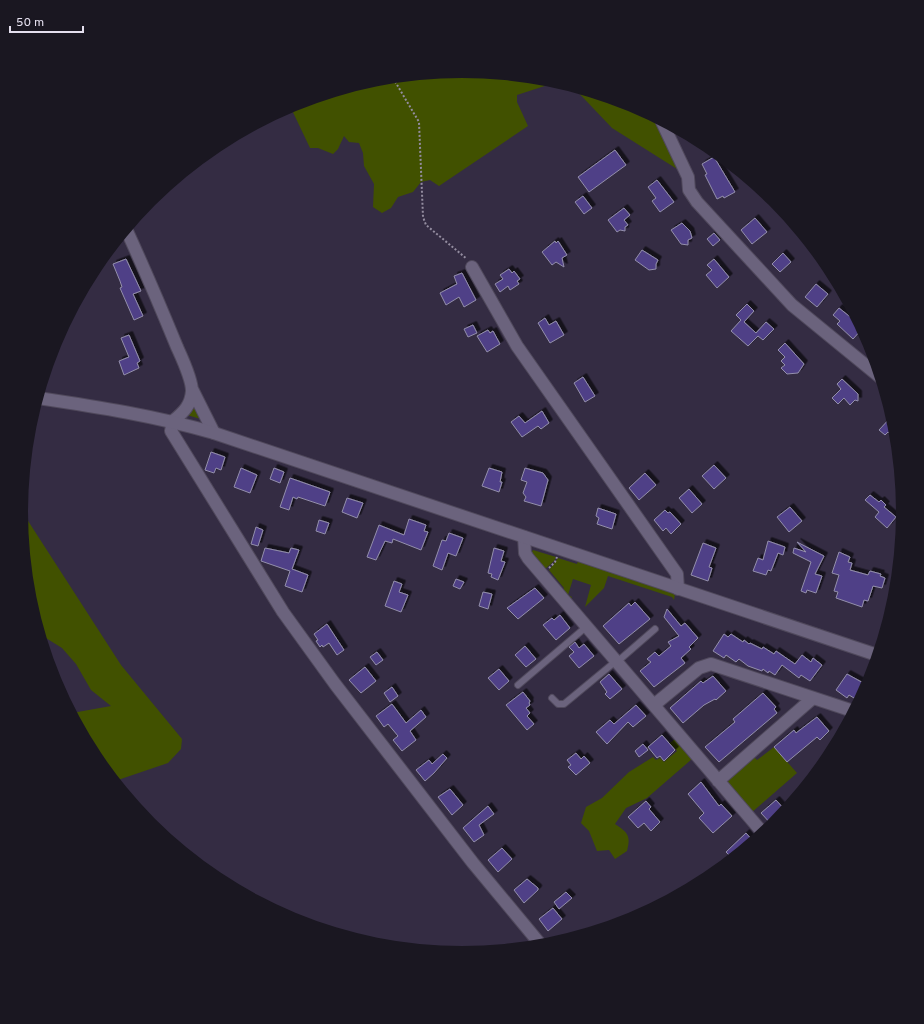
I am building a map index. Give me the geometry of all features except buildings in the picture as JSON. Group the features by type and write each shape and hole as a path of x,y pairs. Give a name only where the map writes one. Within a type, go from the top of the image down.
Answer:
{"street":[{"path":"665,129 688,177 690,190 698,202 792,305 872,370"},
{"path":"129,235 157,297 184,363 192,389 214,433"},
{"path":"472,267 517,346 677,574 678,589"},
{"path":"192,389 188,406 184,412 173,421 171,431 283,612 335,684 473,863 537,939"},
{"path":"43,399 135,413 173,421 214,433 872,653"},
{"path":"524,537 525,553 586,627 759,828"},
{"path":"654,705 699,668 711,664 848,709"},
{"path":"718,781 813,698"}],"lane":[{"path":"518,686 586,627"},
{"path":"552,698 558,704 564,704 655,629"}],"path":[{"path":"396,83 419,122 421,193 423,217 426,225 459,251 472,267"},
{"path":"542,574 555,562 557,556"}],"green space":[{"path":"434,79 490,79 545,86 517,95 517,102 528,126 439,186 430,180 421,182 413,192 398,197 391,208 382,213 373,207 374,184 364,166 363,153 359,143 349,142 344,136 338,149 333,154 318,148 310,148 293,112 322,101 350,93 377,86"},
{"path":"580,95 628,111 670,131 687,170 677,169 612,128"},
{"path":"194,405 204,420 187,415"},
{"path":"28,521 121,665 182,739 181,749 168,763 121,779 101,753 77,712 111,706 91,690 76,664 62,648 47,639 43,624 36,597 29,540"},
{"path":"533,550 556,557 554,561 543,571 531,553"},
{"path":"558,558 577,564 578,561 675,594 674,600 672,597 608,576 604,588 585,607 591,585 573,579 568,595 572,597 569,602 561,592 564,588 549,570"},
{"path":"675,739 692,759 647,798 626,808 615,824 626,832 629,841 627,851 615,859 609,850 597,851 589,831 581,823 586,807 602,798 629,772 653,757 656,760 660,758 664,762 677,751 670,743"},
{"path":"774,747 797,773 751,813 726,781 753,756 757,760"}]}
